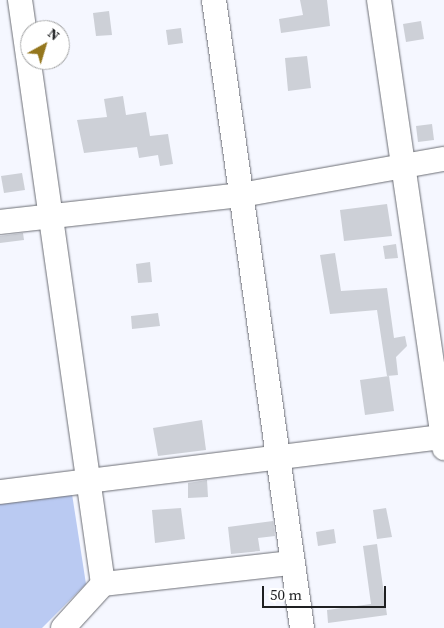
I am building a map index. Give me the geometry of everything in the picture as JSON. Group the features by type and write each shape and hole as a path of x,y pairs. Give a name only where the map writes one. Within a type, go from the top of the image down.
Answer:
{"street":[{"path":"20,0 48,215 103,584"},
{"path":"214,0 275,458 302,628"},
{"path":"0,492 275,458 443,441 401,166 379,0"},
{"path":"0,222 48,215 241,195 444,159"},
{"path":"63,628 103,584 291,563"}],"shaded area":[{"path":"72,494 86,584 42,628 0,628 0,504"}],"building":[{"path":"300,0 327,0 330,26 281,33 279,19 303,15"},
{"path":"109,11 112,35 96,36 93,13"},
{"path":"421,21 424,39 406,42 403,24"},
{"path":"181,28 183,43 168,45 166,30"},
{"path":"307,56 311,88 288,91 285,58"},
{"path":"123,96 126,115 146,112 150,136 168,134 173,164 160,166 158,155 139,158 137,147 84,153 77,120 107,117 104,99"},
{"path":"432,124 434,140 418,142 416,126"},
{"path":"22,173 25,190 4,193 1,176"},
{"path":"387,204 392,236 344,241 340,210"},
{"path":"23,233 24,240 0,243 0,236"},
{"path":"396,244 398,258 385,259 383,246"},
{"path":"335,253 341,291 387,288 394,338 405,336 407,346 396,357 398,375 387,376 377,310 330,314 320,255"},
{"path":"150,262 152,282 138,283 136,264"},
{"path":"158,313 160,326 132,329 131,316"},
{"path":"389,376 394,411 365,415 360,380"},
{"path":"202,420 206,450 158,456 153,428"},
{"path":"207,480 208,497 188,498 188,483"},
{"path":"181,508 185,539 155,543 152,510"},
{"path":"386,508 392,537 377,539 373,510"},
{"path":"273,521 275,536 258,538 260,551 231,554 228,527"},
{"path":"334,529 336,543 318,546 316,532"},
{"path":"377,544 387,615 328,623 327,610 371,604 363,546"}]}
